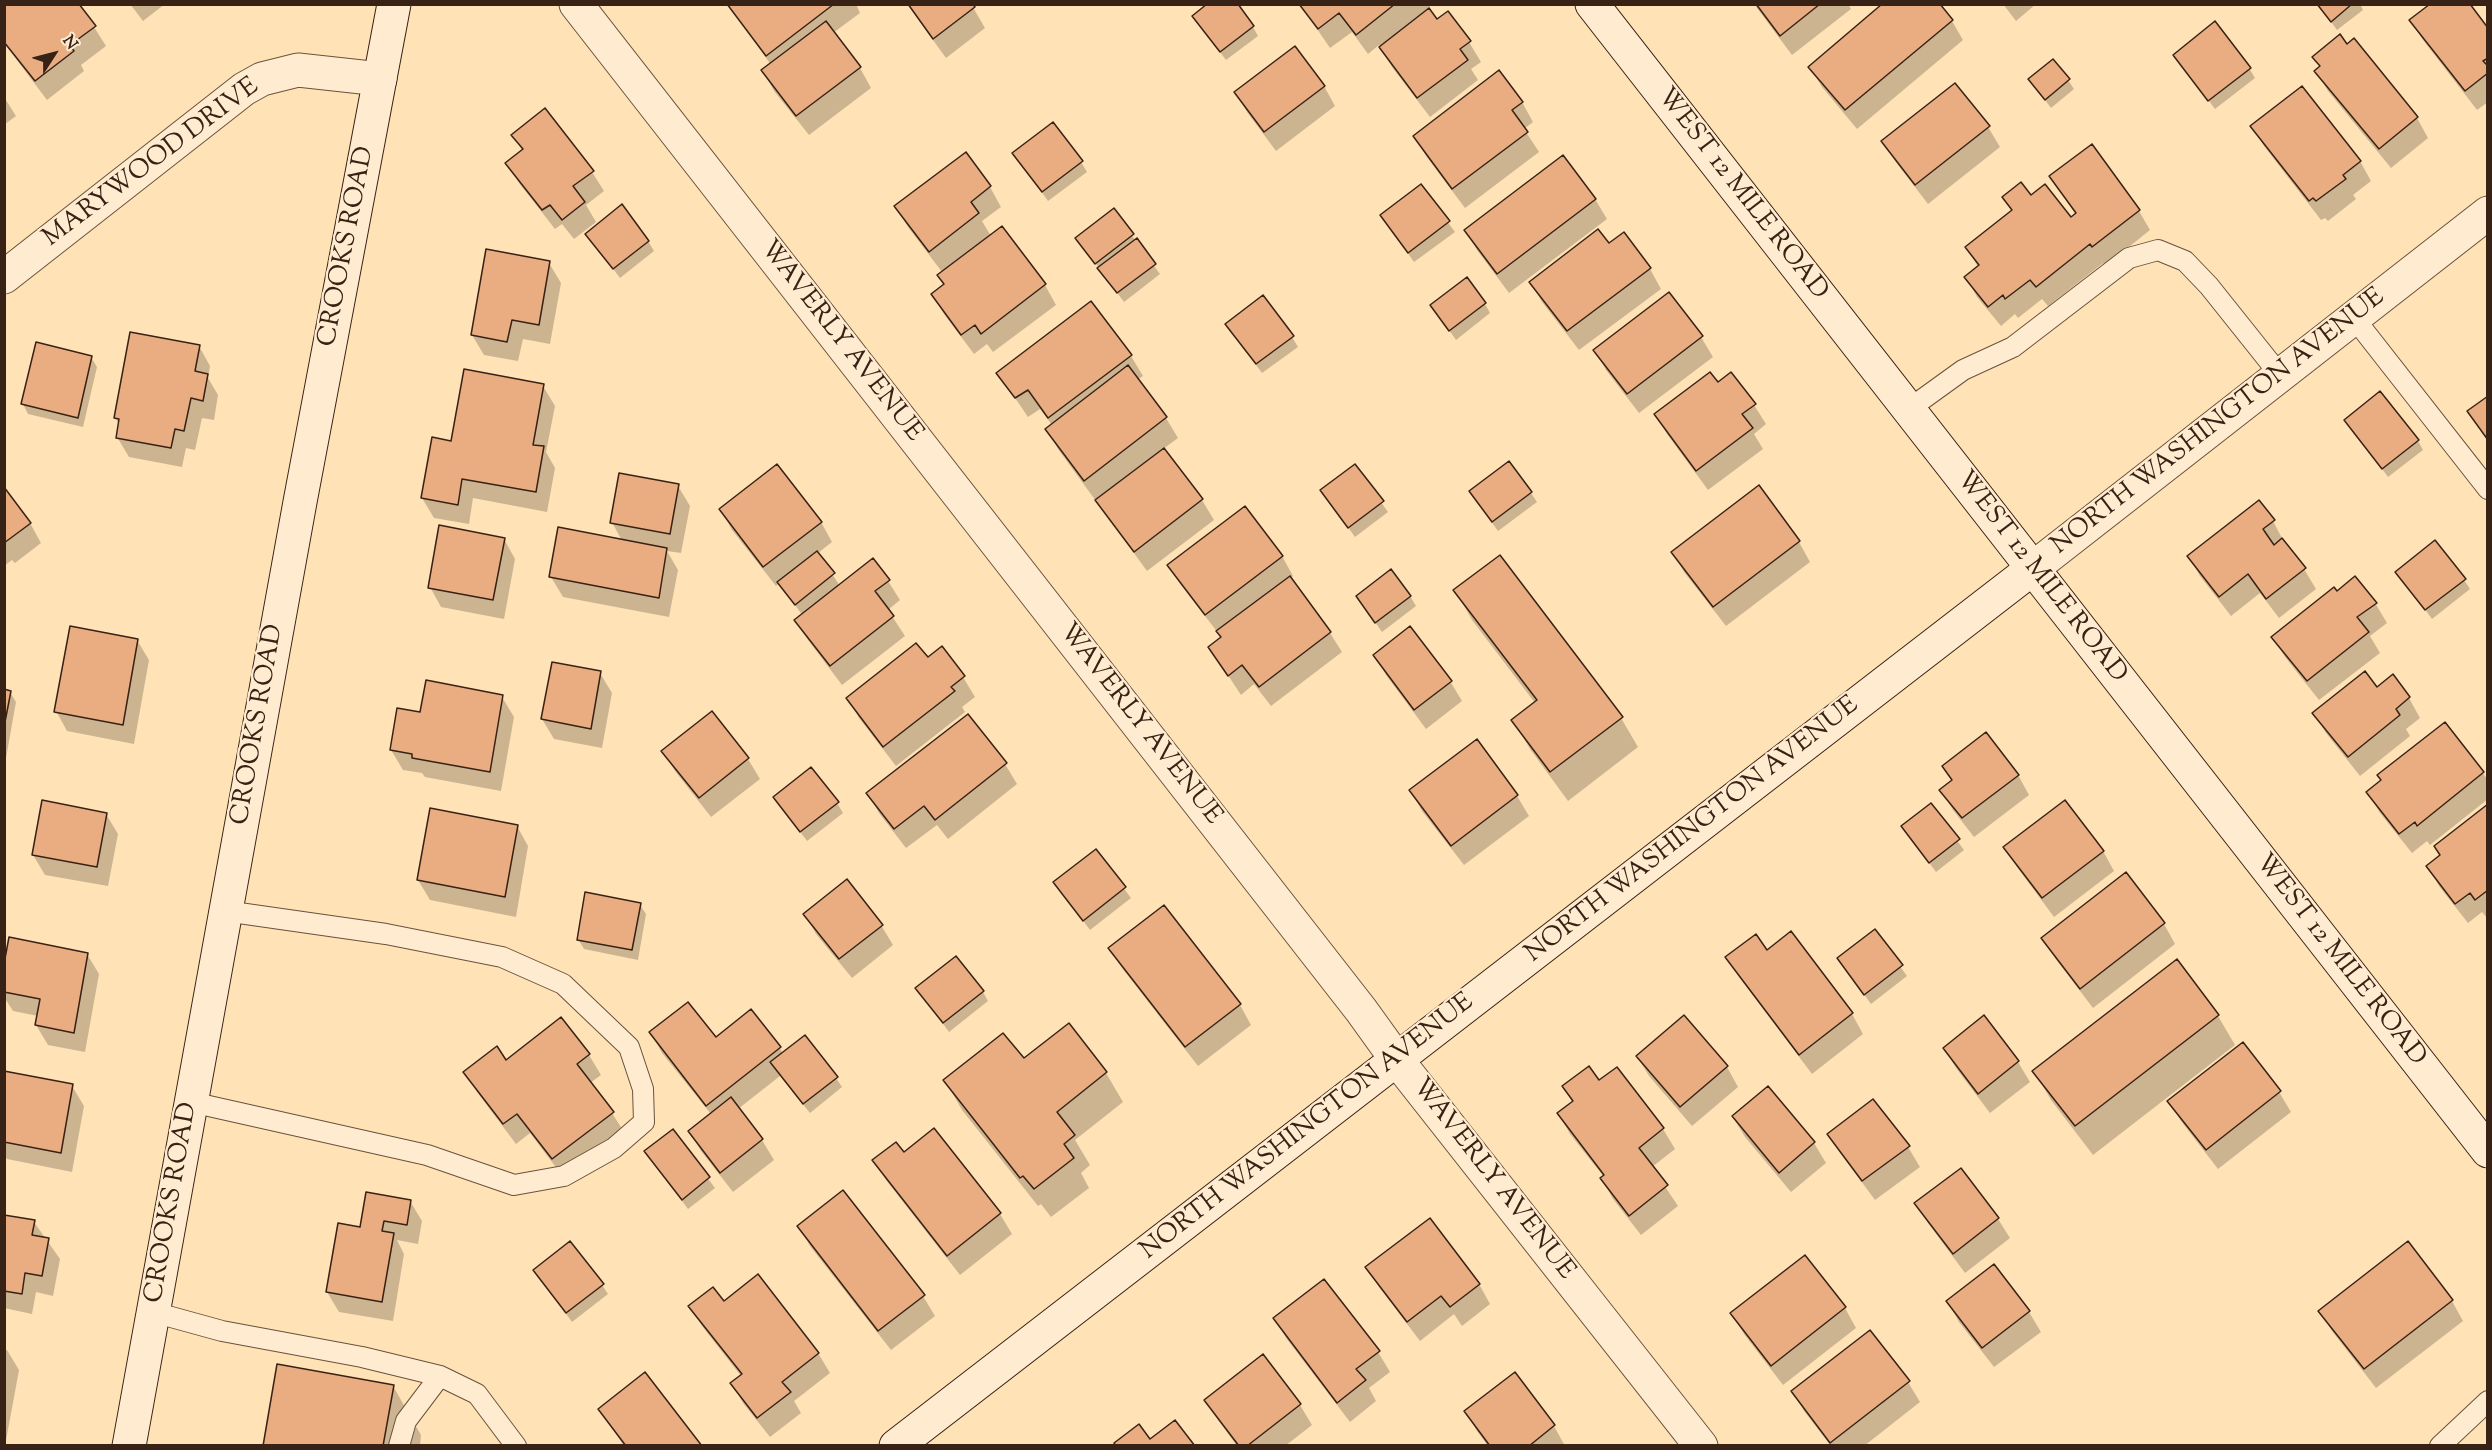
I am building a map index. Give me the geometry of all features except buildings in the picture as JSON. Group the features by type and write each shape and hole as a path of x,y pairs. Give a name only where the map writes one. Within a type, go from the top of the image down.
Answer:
{"street":[{"name":"CROOKS ROAD","path":"129,1446 225,911 394,4"},
{"name":"WAVERLY AVENUE","path":"576,4 1361,1010 1397,1060 1701,1446"},
{"name":"WEST 12 MILE ROAD","path":"1596,6 2032,570 2487,1152"},
{"name":"MARYWOOD DRIVE","path":"4,276 244,89 262,79 298,70 380,79"},
{"name":"NORTH WASHINGTON AVENUE","path":"896,1446 2032,570 2487,213"}],"lane":[{"path":"1909,410 1963,370 2013,347 2129,258 2158,250 2184,261 2193,269 2230,311 2280,375"},
{"path":"2354,318 2487,489"},
{"path":"191,1102 426,1155 514,1185 564,1176 614,1148 644,1122 643,1089 629,1047 563,984 502,957 386,934 225,911"},
{"path":"153,1312 222,1331 362,1358 440,1376 477,1394 516,1446"},
{"path":"399,1446 406,1421 440,1376"},
{"path":"2440,1446 2487,1401"}]}
